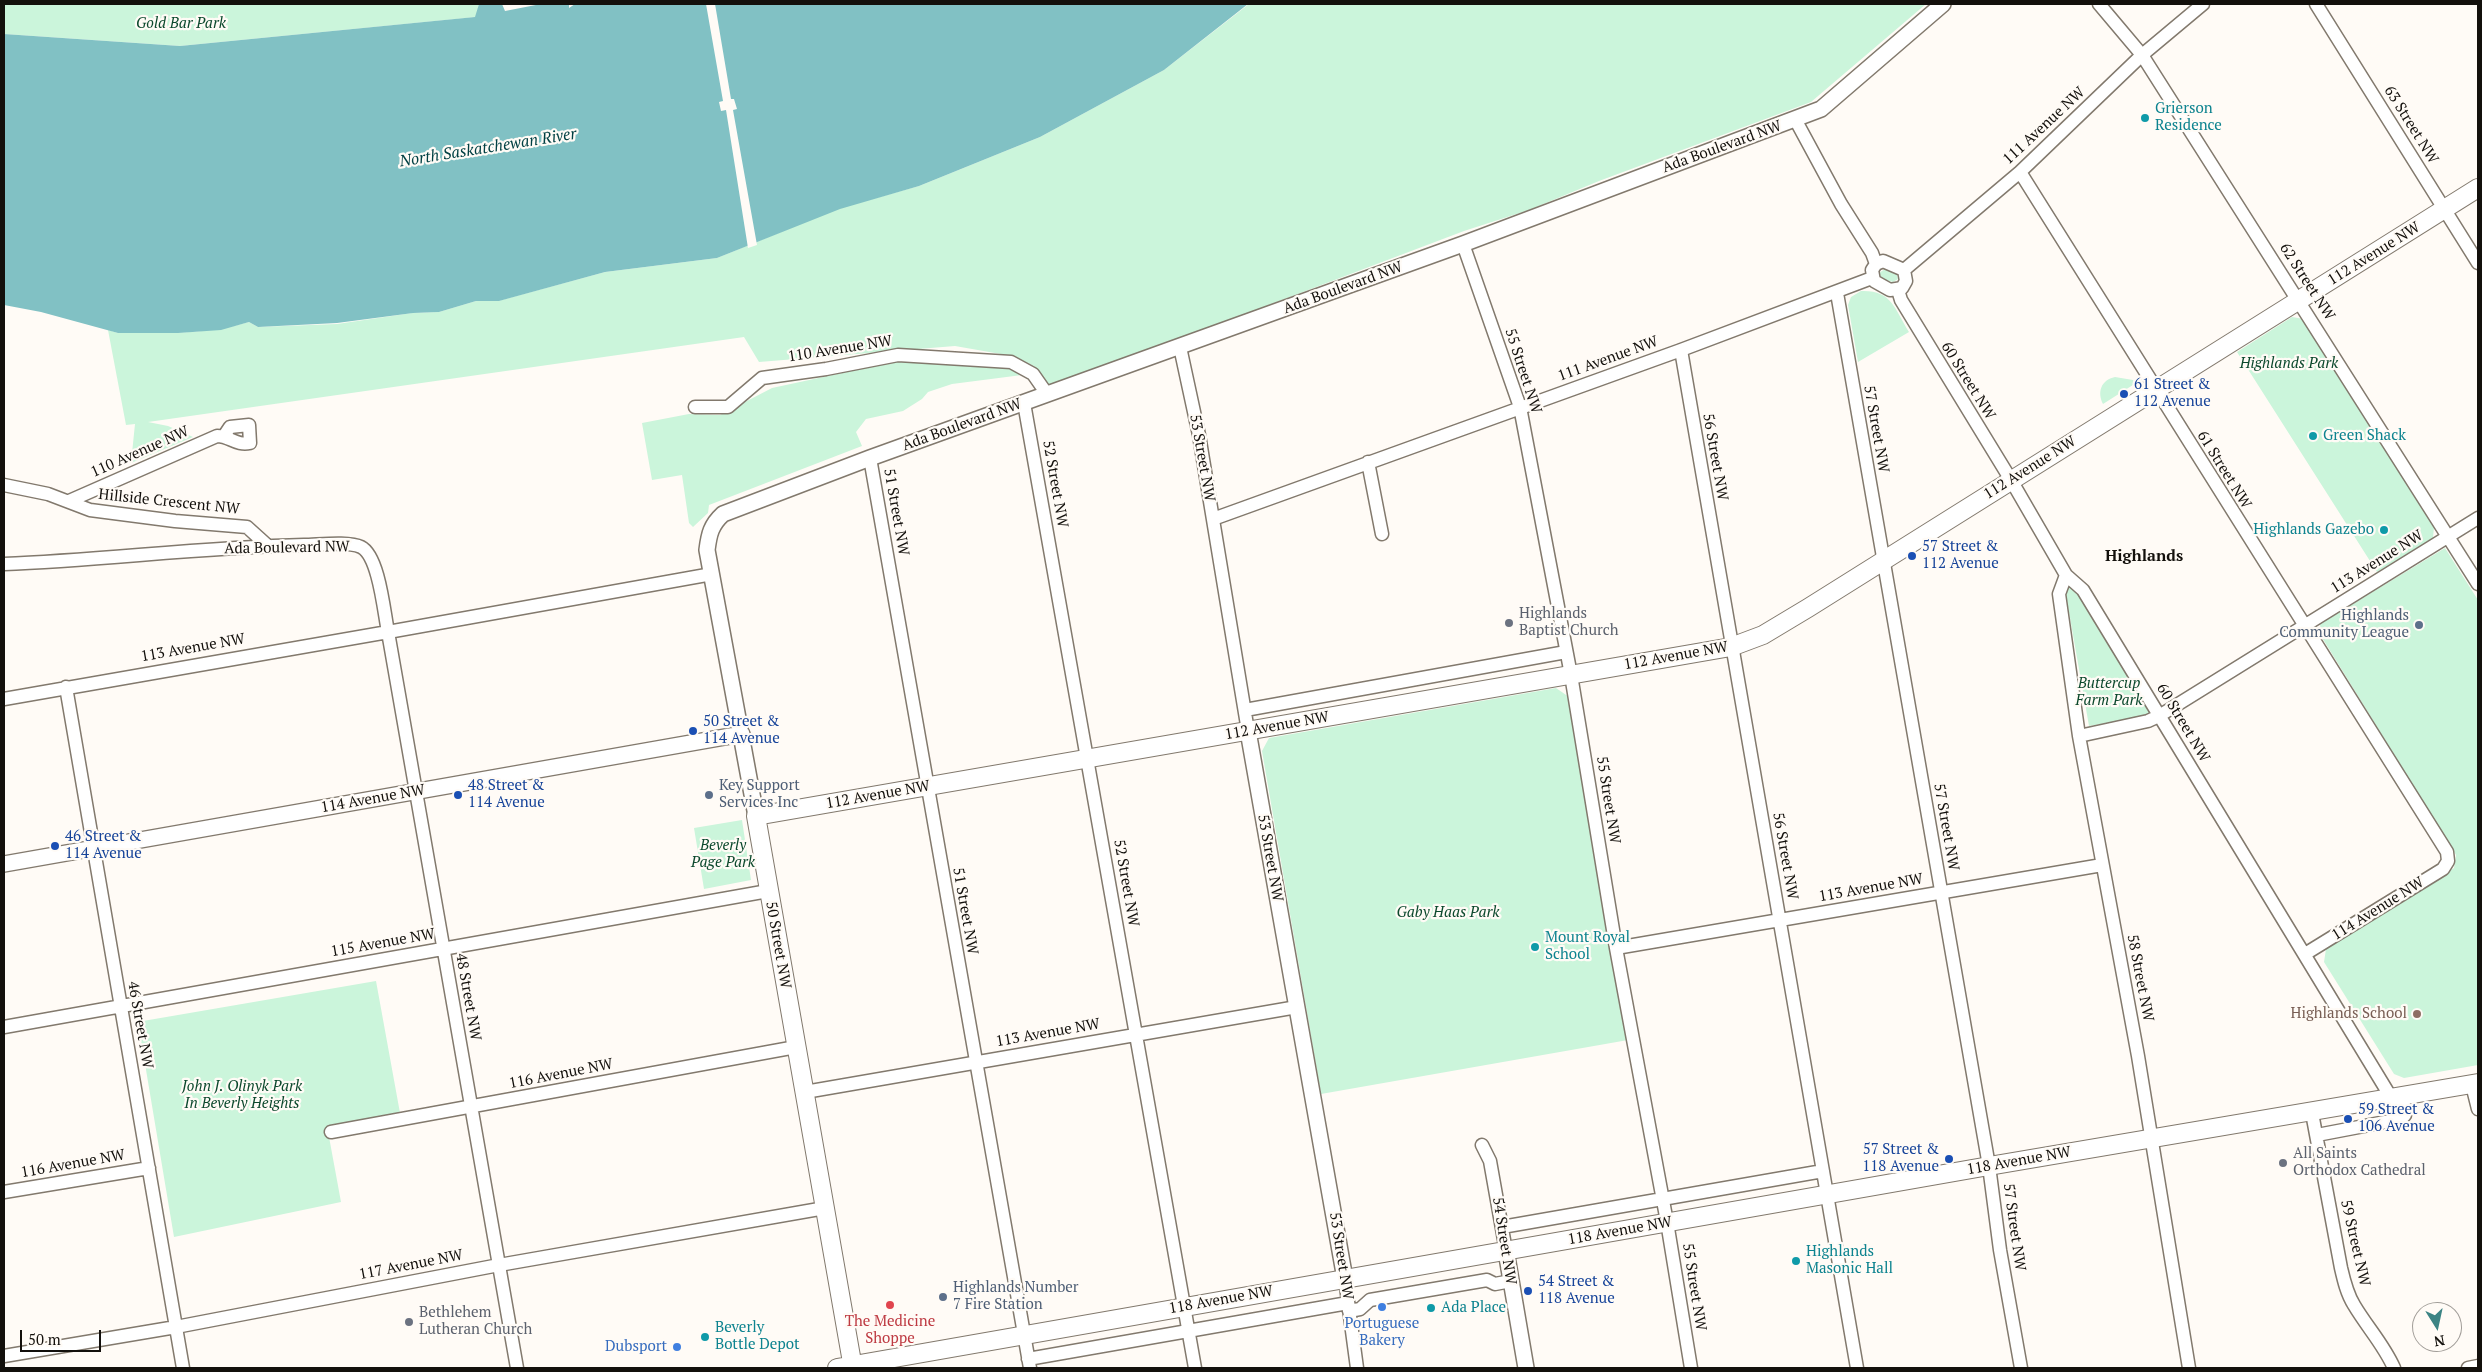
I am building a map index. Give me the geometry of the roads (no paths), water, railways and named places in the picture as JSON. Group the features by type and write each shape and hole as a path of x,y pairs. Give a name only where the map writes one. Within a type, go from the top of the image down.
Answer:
{"main road":[{"name":"112 Avenue NW","path":"756,816 1731,647 1763,635 2478,188"},
{"name":"50 Street NW","path":"756,816 825,1208 847,1367"},
{"name":"118 Avenue NW","path":"847,1367 1989,1166 2475,1084"},
{"path":"897,1368 914,1354"}],"street":[{"name":"Ada Boulevard NW","path":"714,522 723,514 870,458 1180,348 1821,109 1943,4"},
{"name":"62 Street NW","path":"2098,4 2142,55 2478,584"},
{"name":"111 Avenue NW","path":"1904,270 2020,172 2142,55 2203,4"},
{"name":"63 Street NW","path":"2316,4 2478,263"},
{"path":"1796,119 1841,204 1872,253 1876,264"},
{"name":"61 Street NW","path":"2020,172 2304,627 2402,779 2446,852 2448,862"},
{"name":"55 Street NW","path":"1463,244 1520,407 1571,675 1616,948 1663,1199 1691,1368"},
{"path":"1886,262 1904,270 1906,281 1898,290 1890,290 1880,286 1872,278 1872,270 1876,264 1886,262"},
{"name":"111 Avenue NW","path":"1213,519 1837,293 1872,278"},
{"name":"60 Street NW","path":"1898,290 1901,300 1934,357 2011,480 2066,575 2084,590 2159,716 2397,1098"},
{"name":"57 Street NW","path":"1837,293 1989,1166 2000,1250 2021,1368"},
{"name":"53 Street NW","path":"1180,348 1199,435 1248,731 1345,1279 1357,1368"},
{"name":"56 Street NW","path":"1681,350 1857,1368"},
{"name":"110 Avenue NW","path":"696,407 728,407 762,378 826,369 898,355 1011,362 1033,374 1047,394"},
{"name":"52 Street NW","path":"1024,403 1195,1368"},
{"name":"110 Avenue NW","path":"69,501 218,436 224,436"},
{"name":"51 Street NW","path":"870,458 1029,1364"},
{"path":"1368,462 1382,534"},
{"name":"Hillside Crescent NW","path":"4,485 69,501 90,510 175,521 247,526 268,546"},
{"name":"113 Avenue NW","path":"2079,736 2148,721 2159,716 2478,518"},
{"name":"50 Street NW","path":"714,522 709,534 707,550 756,816"},
{"name":"Ada Boulevard NW","path":"4,564 131,557 268,546 338,544 360,547 373,560 388,632"},
{"path":"388,632 712,574"},
{"name":"58 Street NW","path":"2066,575 2059,594 2079,736 2152,1138 2189,1368"},
{"name":"113 Avenue NW","path":"4,699 388,632"},
{"name":"48 Street NW","path":"388,632 517,1368"},
{"name":"112 Avenue NW","path":"1245,710 1566,652"},
{"name":"46 Street NW","path":"66,687 183,1368"},
{"name":"114 Avenue NW","path":"4,864 742,734"},
{"name":"114 Avenue NW","path":"2306,954 2443,869 2448,862"},
{"name":"113 Avenue NW","path":"1616,948 2102,865"},
{"name":"115 Avenue NW","path":"4,1027 768,891"},
{"name":"113 Avenue NW","path":"805,1092 1297,1007"},
{"name":"116 Avenue NW","path":"331,1132 796,1047"},
{"path":"2475,1084 2478,1108"},
{"path":"2317,1135 2401,1119 2404,1115 2397,1098"},
{"name":"59 Street NW","path":"2312,1112 2341,1268 2347,1288 2353,1304 2382,1345 2394,1368"},
{"name":"54 Street NW","path":"1482,1145 1490,1161 1526,1368"},
{"name":"116 Avenue NW","path":"4,1192 148,1168"},
{"name":"118 Avenue NW","path":"1502,1227 1823,1172"},
{"name":"117 Avenue NW","path":"4,1356 176,1327 499,1265 825,1208"},
{"name":"118 Avenue NW","path":"1029,1364 1189,1331 1349,1307 1360,1309 1370,1300 1487,1280 1495,1284 1511,1282"},
{"path":"2468,1368 2478,1366"}],"water":[{"name":"North Saskatchewan River","path":"479,4 502,4 505,11 541,4 569,4 569,8 575,4 1248,4 1164,70 1040,137 919,186 840,209 717,258 605,272 499,301 476,301 439,312 413,313 337,323 258,327 249,322 221,330 178,333 118,333 41,312 4,305 4,34 180,46 475,17"}],"place":[{"name":"Grierson Residence","path":"2145,118"},
{"name":"61 Street & 112 Avenue","path":"2124,394"},
{"name":"Green Shack","path":"2313,436"},
{"name":"Highlands Gazebo","path":"2384,530"},
{"name":"57 Street & 112 Avenue","path":"1912,556"},
{"name":"Highlands Baptist Church","path":"1509,623"},
{"name":"Highlands Community League","path":"2419,625"},
{"name":"50 Street & 114 Avenue","path":"693,731"},
{"name":"48 Street & 114 Avenue","path":"458,795"},
{"name":"Key Support Services Inc","path":"709,795"},
{"name":"46 Street & 114 Avenue","path":"55,846"},
{"name":"Mount Royal School","path":"1535,947"},
{"name":"Highlands School","path":"2417,1014"},
{"name":"59 Street & 106 Avenue","path":"2348,1119"},
{"name":"57 Street & 118 Avenue","path":"1949,1159"},
{"name":"All Saints Orthodox Cathedral","path":"2283,1163"},
{"name":"Highlands Masonic Hall","path":"1796,1261"},
{"name":"54 Street & 118 Avenue","path":"1528,1291"},
{"name":"Highlands Number 7 Fire Station","path":"943,1297"},
{"name":"The Medicine Shoppe","path":"890,1305"},
{"name":"Portuguese Bakery","path":"1382,1307"},
{"name":"Ada Place","path":"1431,1308"},
{"name":"Bethlehem Lutheran Church","path":"409,1322"},
{"name":"Beverly Bottle Depot","path":"705,1337"},
{"name":"Dubsport","path":"677,1347"}],"district":[{"name":"Highlands","path":"2144,556"}],"park label":[{"name":"Gold Bar Park","path":"181,24"},
{"name":"Highlands Park","path":"2289,364"},
{"name":"Buttercup Farm Park","path":"2109,692"},
{"name":"Beverly Page Park","path":"723,854"},
{"name":"Gaby Haas Park","path":"1448,913"},
{"name":"John J. Olinyk Park In Beverly Heights","path":"242,1096"}]}
